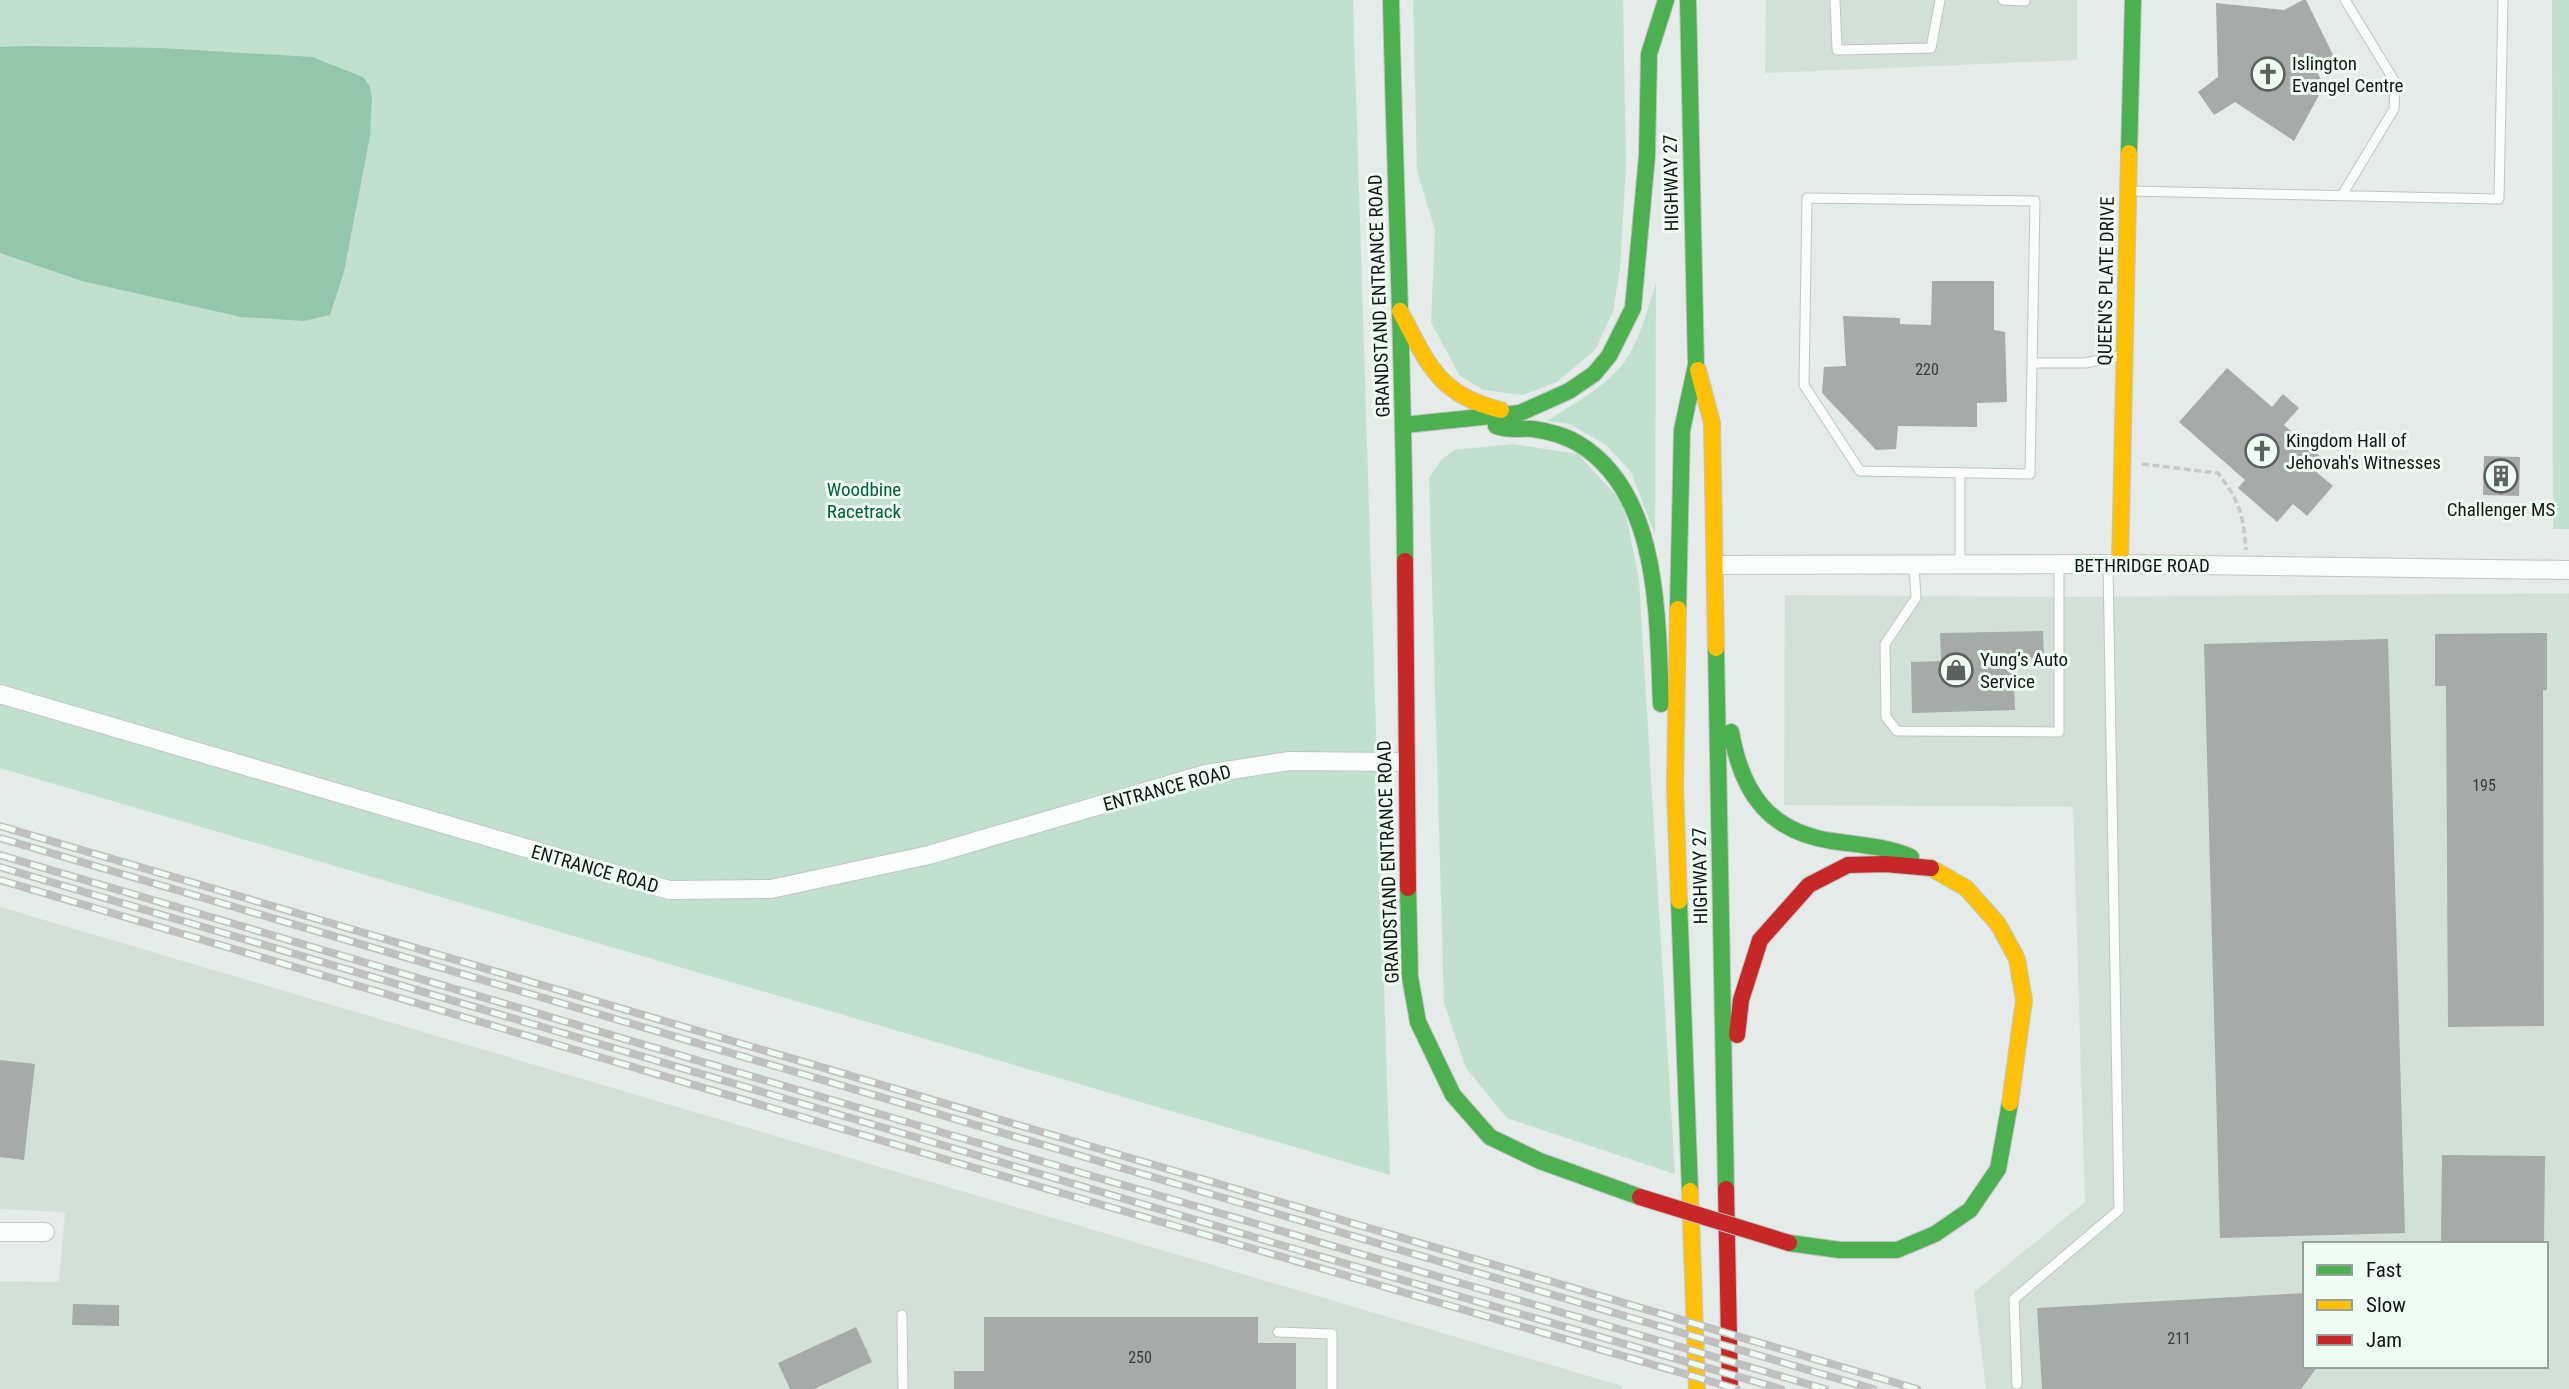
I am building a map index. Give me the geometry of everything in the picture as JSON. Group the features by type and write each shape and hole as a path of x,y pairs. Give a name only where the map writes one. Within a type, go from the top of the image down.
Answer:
{"main road":[{"name":"GRANDSTAND ENTRANCE ROAD","path":"1391,0 1404,425 1410,977 1418,1022 1453,1095 1490,1138 1540,1161 1640,1197 1789,1243 1840,1250 1897,1250 1935,1234 1970,1210 1998,1168 2024,1000 2017,959 1998,924 1966,888 1893,848 1822,839 1788,829 1750,796 1735,761 1717,620"},
{"path":"1404,425 1520,413 1569,391 1594,373 1609,356 1633,307 1647,156 1649,54 1666,0"},
{"name":"HIGHWAY 27","path":"1688,0 1696,365 1682,430 1675,787 1697,1389"},
{"name":"QUEEN'S PLATE DRIVE","path":"2114,564 2123,462 2133,0"},
{"path":"1400,311 1438,379 1452,392 1486,408 1520,413"},
{"name":"HIGHWAY 27","path":"1696,365 1712,422 1730,1389"},
{"path":"1479,417 1502,429 1532,429 1561,436 1582,445 1603,461 1622,482 1639,519 1655,602 1661,707 1675,787"},
{"path":"1724,1162 1741,1000 1760,940 1809,885 1849,865 1885,864 1931,868"}],"street":[{"name":"BETHRIDGE ROAD","path":"1716,565 2114,564 2569,570"},
{"name":"ENTRANCE ROAD","path":"0,694 668,890 771,889 929,855 1206,774 1289,761 1406,762"},
{"path":"0,1232 45,1233"}],"lane":[{"path":"1835,0 1837,50 1931,48 1940,0"},
{"path":"2003,0 2025,1"},
{"path":"2342,195 2394,109 2395,82 2345,0"},
{"path":"2129,191 2499,199 2503,0"},
{"path":"1807,198 2035,201 2033,363 2030,474 1860,471 1804,385 1807,198"},
{"path":"2033,363 2085,363 2125,355"},
{"path":"1960,473 1960,564"},
{"path":"1914,565 1916,598 1885,644 1886,717 1897,731 2059,732 2059,564"},
{"path":"2017,1384 2014,1299 2119,1210 2114,564"},
{"path":"902,1315 903,1389"},
{"path":"1278,1332 1332,1334 1332,1389"}],"path":[{"path":"2123,462 2218,473 2236,496 2244,521 2248,566"}],"shaded area":[{"path":"1766,0 2077,0 2077,60 1765,73"},
{"path":"0,47 161,48 312,57 363,77 369,85 372,98 370,136 344,272 330,315 304,321 241,317 82,281 0,253"},
{"path":"2569,593 2569,1389 1986,1389 1974,1292 2085,1202 2073,807 1784,805 1785,595 2073,597"},
{"path":"0,907 1622,1386 1622,1389 0,1389 0,1281 59,1282 65,1212 0,1209"}],"green space":[{"name":"Woodbine Racetrack","path":"0,0 1353,0 1390,1175 0,768"},
{"path":"1413,0 1623,0 1626,166 1620,269 1613,312 1595,350 1557,382 1523,395 1483,390 1459,375 1431,322 1435,230 1417,171"},
{"path":"2552,0 2569,0 2569,529 2553,529"},
{"path":"1656,283 1655,535 1631,472 1606,445 1570,424 1547,421 1596,389 1622,365 1638,336"},
{"path":"1513,444 1578,454 1624,504 1639,580 1675,1174 1507,1118 1466,1068 1444,1003 1429,478 1441,460 1454,450"}],"building":[{"name":"Islington Evangel Centre","path":"2306,0 2337,63 2316,70 2324,86 2294,141 2235,102 2214,115 2198,92 2218,77 2216,3 2284,10"},
{"path":"1932,281 1994,281 1994,330 2005,332 2007,402 1977,403 1977,427 1898,426 1896,449 1876,450 1822,393 1824,367 1846,366 1843,316 1900,318 1900,324 1931,325"},
{"name":"Kingdom Hall of Jehovah's Witnesses","path":"2227,368 2272,407 2283,394 2299,408 2284,425 2322,458 2313,469 2333,486 2307,516 2293,504 2277,522 2238,488 2245,480 2179,422"},
{"name":"Challenger MS","path":"2484,456 2520,457 2519,496 2483,495"},
{"path":"2043,631 2044,658 2013,659 2015,710 1912,713 1911,662 1941,661 1940,633"},
{"path":"2547,633 2547,690 2543,690 2544,1026 2448,1027 2446,686 2435,686 2435,634"},
{"path":"2388,639 2405,1233 2220,1238 2204,644"},
{"path":"0,1060 35,1064 24,1160 0,1157"},
{"path":"2442,1155 2545,1156 2544,1242 2441,1242"},
{"path":"2303,1293 2303,1368 2317,1368 2301,1389 2042,1389 2037,1308"},
{"path":"73,1304 119,1305 119,1326 72,1325"},
{"path":"984,1317 1258,1317 1258,1343 1296,1343 1296,1389 954,1389 954,1371 984,1371"},
{"path":"856,1327 872,1362 814,1389 790,1389 778,1363"}],"railway":[{"path":"0,826 1917,1389"},
{"path":"0,838 1873,1389"},
{"path":"0,855 1825,1389"},
{"path":"0,867 1274,1243 1781,1389"},
{"path":"0,880 951,1161 1737,1389"}],"traffic: fast":[{"path":"1391,0 1405,561"},
{"path":"1404,425 1520,413 1569,391 1594,374 1609,356 1633,308 1647,156 1649,54 1666,0"},
{"path":"1678,609 1682,430 1696,365 1688,0"},
{"path":"2129,153 2133,0"},
{"path":"1496,426 1539,430 1574,441 1606,466 1626,494 1640,526 1649,561 1655,598 1661,704"},
{"path":"1716,648 1726,1189"},
{"path":"1731,732 1742,773 1751,791 1775,818 1810,836 1882,848 1911,857"},
{"path":"1408,888 1410,977 1418,1022 1453,1095 1490,1137 1540,1161 1640,1197"},
{"path":"1679,901 1690,1191"},
{"path":"1789,1243 1840,1250 1897,1250 1935,1234 1970,1210 1998,1169 2010,1103"}],"traffic: slow":[{"path":"2120,564 2129,153"},
{"path":"1400,311 1437,375 1463,396 1501,410"},
{"path":"1698,370 1712,423 1716,648"},
{"path":"1678,609 1675,787 1679,901"},
{"path":"1931,868 1966,888 1998,924 2017,959 2024,1000 2010,1103"},
{"path":"1690,1191 1697,1389"}],"traffic: jam":[{"path":"1405,561 1408,888"},
{"path":"1737,1035 1741,1000 1760,940 1809,885 1848,865 1885,864 1931,868"},
{"path":"1726,1189 1730,1389"},
{"path":"1640,1197 1789,1243"}],"place":[{"name":"Islington Evangel Centre","path":"2268,74"},
{"name":"Kingdom Hall of Jehovah's Witnesses","path":"2262,451"},
{"name":"Challenger MS","path":"2501,476"},
{"name":"Yung’s Auto Service","path":"1956,670"}]}
